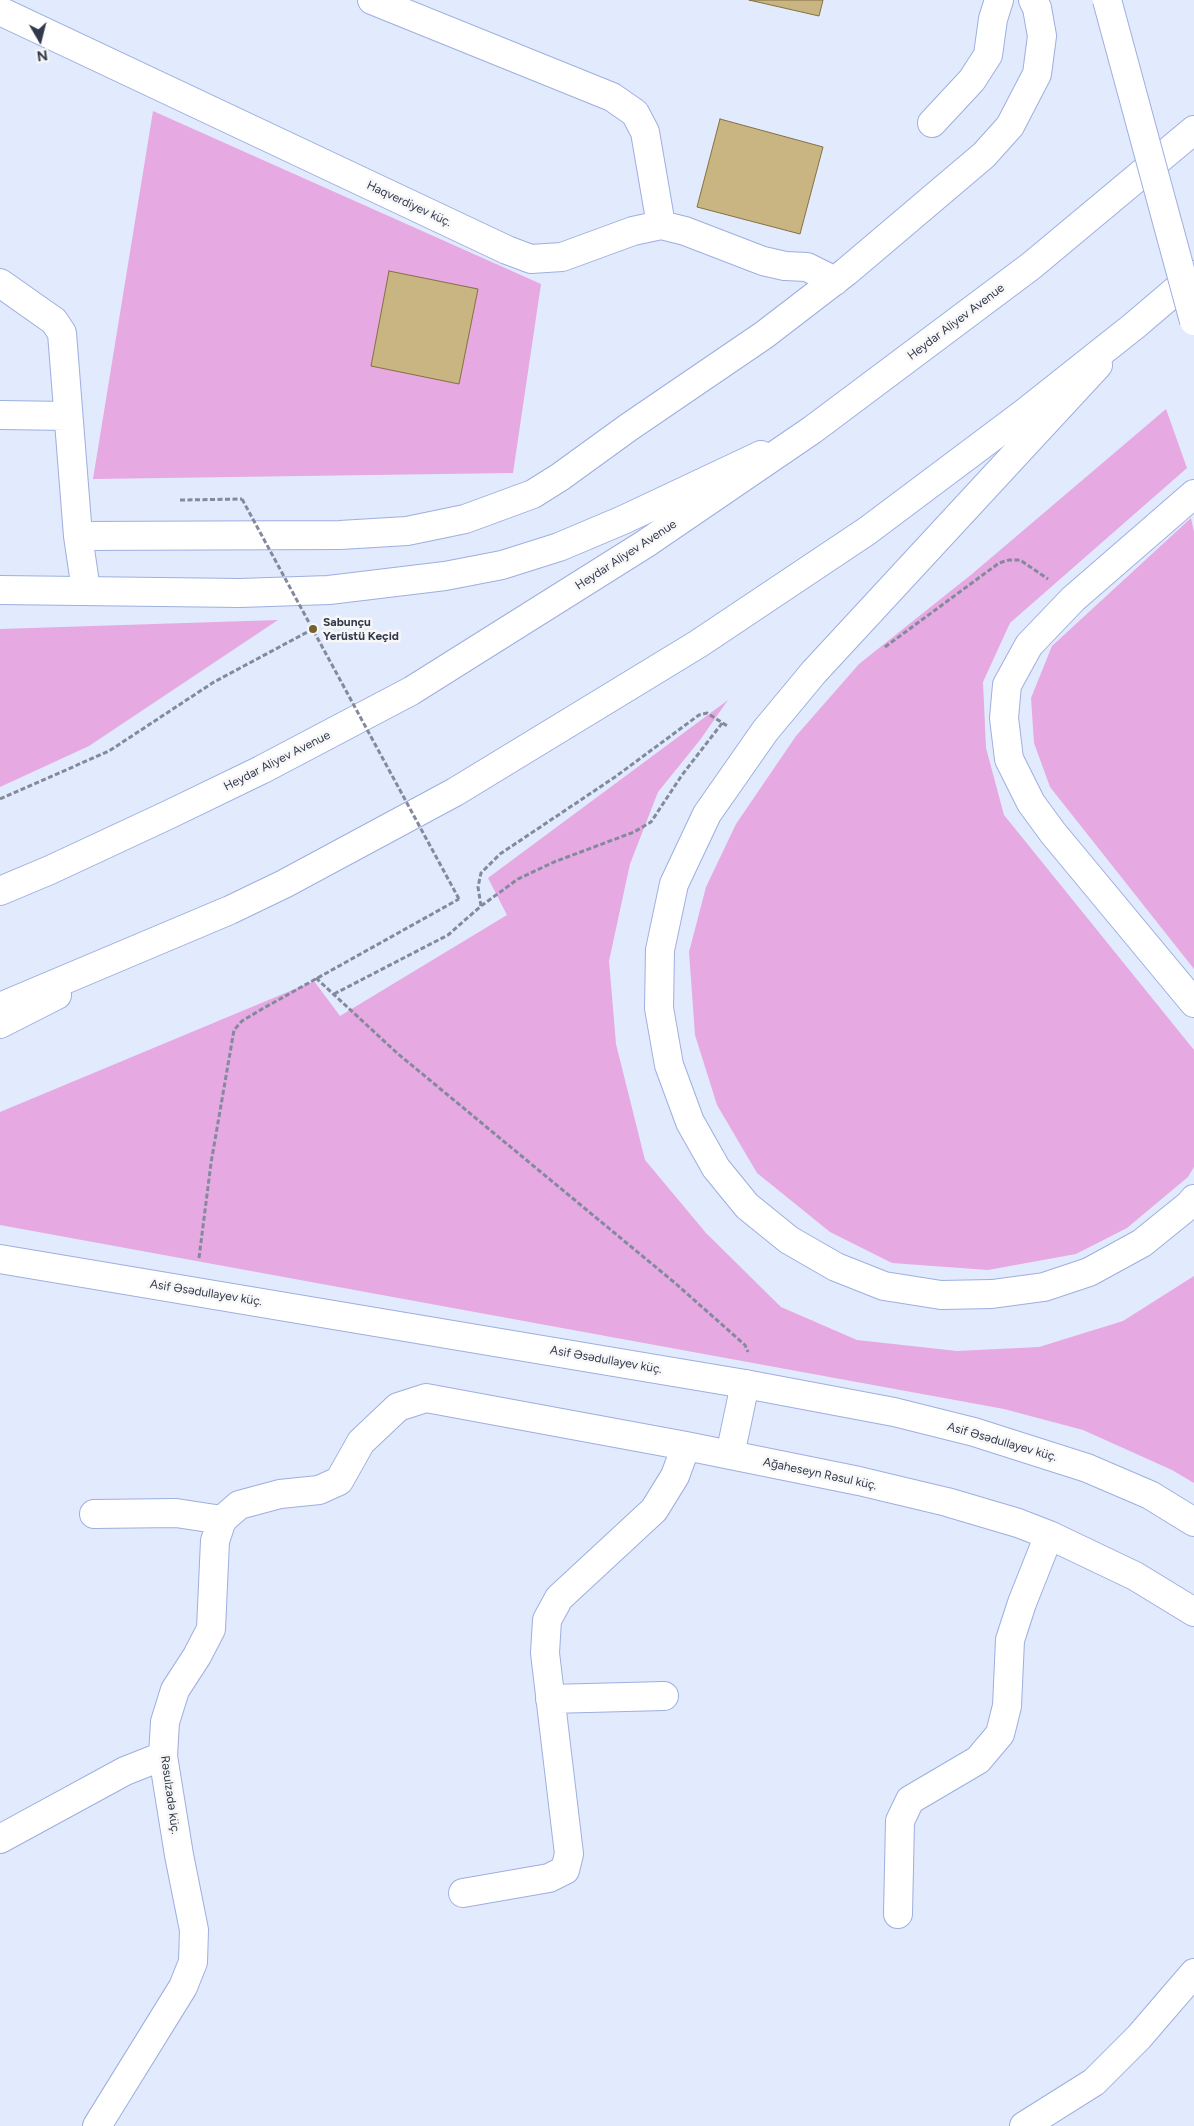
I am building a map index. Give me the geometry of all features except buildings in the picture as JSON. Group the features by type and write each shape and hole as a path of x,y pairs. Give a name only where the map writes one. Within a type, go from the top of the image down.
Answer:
{"main road":[{"path":"372,0 612,97 635,113 645,132 661,225"},
{"path":"932,123 972,80 988,55 993,19 1000,0"},
{"path":"78,536 340,535 408,531 465,519 532,494 560,477 629,427 764,335 835,281 984,155 1010,126 1037,74 1042,36 1034,0"},
{"path":"1107,0 1194,321"},
{"name":"Haqverdiyev küç.","path":"0,12 507,250 531,259 562,257 633,231 661,225 686,231 764,262 784,266 807,267 835,281"},
{"name":"Heydar Aliyev Avenue","path":"0,891 50,870 270,765 411,691 645,544 812,430 1031,266 1194,130"},
{"path":"0,1024 293,879 455,792 698,644 867,531 1023,414 1134,326 1194,275"},
{"path":"0,283 54,321 62,333 78,536 86,590"},
{"path":"1134,326 814,672 765,731 706,814 674,884 660,950 660,1008 669,1065 690,1122 716,1168 747,1206 789,1240 836,1267 884,1286 941,1295 992,1294 1044,1287 1089,1272 1142,1243 1194,1199"},
{"path":"0,415 68,416"},
{"path":"0,590 240,593 329,590 445,576 502,565 559,547 623,520 812,430"},
{"path":"1194,494 1072,599 1029,645 1007,686 1004,718 1009,759 1031,803 1053,833 1194,1003"},
{"path":"0,1007 230,910"},
{"name":"Asif Əsədullayev küç.","path":"0,1259 745,1384 894,1412 974,1432 1087,1468 1150,1495 1194,1522"},
{"path":"730,1455 745,1384"},
{"name":"Ağaheseyn Rəsul küç.","path":"222,1520 239,1505 280,1494 318,1490 339,1481 361,1442 385,1419 398,1407 426,1398 686,1446 947,1502 1018,1523 1049,1535 1135,1576 1194,1612"},
{"path":"463,1893 549,1878 565,1870 569,1854 545,1653 547,1620 559,1598 654,1510 675,1476 686,1446"},
{"path":"94,1514 176,1513 222,1520"},
{"name":"Rəsulzadə küç.","path":"97,2126 184,1987 193,1962 194,1930 179,1855 163,1756 165,1722 175,1690 197,1656 211,1628 216,1541 222,1520"},
{"path":"898,1914 900,1821 910,1800 978,1760 1000,1734 1007,1706 1010,1640 1022,1603 1049,1535"},
{"path":"550,1699 664,1696"},
{"path":"0,1839 125,1772 163,1756"},
{"path":"1024,2126 1094,2082 1139,2037 1194,1973"}],"path":[{"path":"173,500 242,498 459,899 242,1021 234,1030 192,1291"},
{"path":"0,799 109,751 214,682 313,629"},
{"path":"334,994 448,935 518,879 554,862 634,832 651,822 682,775 722,722"},
{"path":"316,978 398,1052 675,1283 745,1345 749,1354 749,1366 745,1384"}],"shaded area":[{"path":"153,111 541,284 513,473 93,479"},
{"path":"1166,409 1187,468 1010,623 983,682 986,748 1004,815 1194,1050 1194,1167 1188,1177 1127,1228 1076,1254 988,1270 892,1263 830,1232 757,1173 717,1105 695,1035 689,952 706,887 736,824 796,736 859,664 972,574"},
{"path":"1191,518 1194,532 1194,969 1050,787 1034,743 1031,698 1052,646"},
{"path":"278,620 89,746 0,787 0,629"},
{"path":"728,700 700,740 658,792 630,864 609,961 616,1044 645,1160 706,1233 781,1307 857,1340 957,1351 1039,1347 1123,1321 1194,1276 1194,1483 1172,1470 1083,1430 1004,1409 0,1225 0,1112 314,981 340,1016 507,915 488,878"}],"place":[{"name":"Sabunçu Yerüstü Keçid","path":"313,629"}]}
